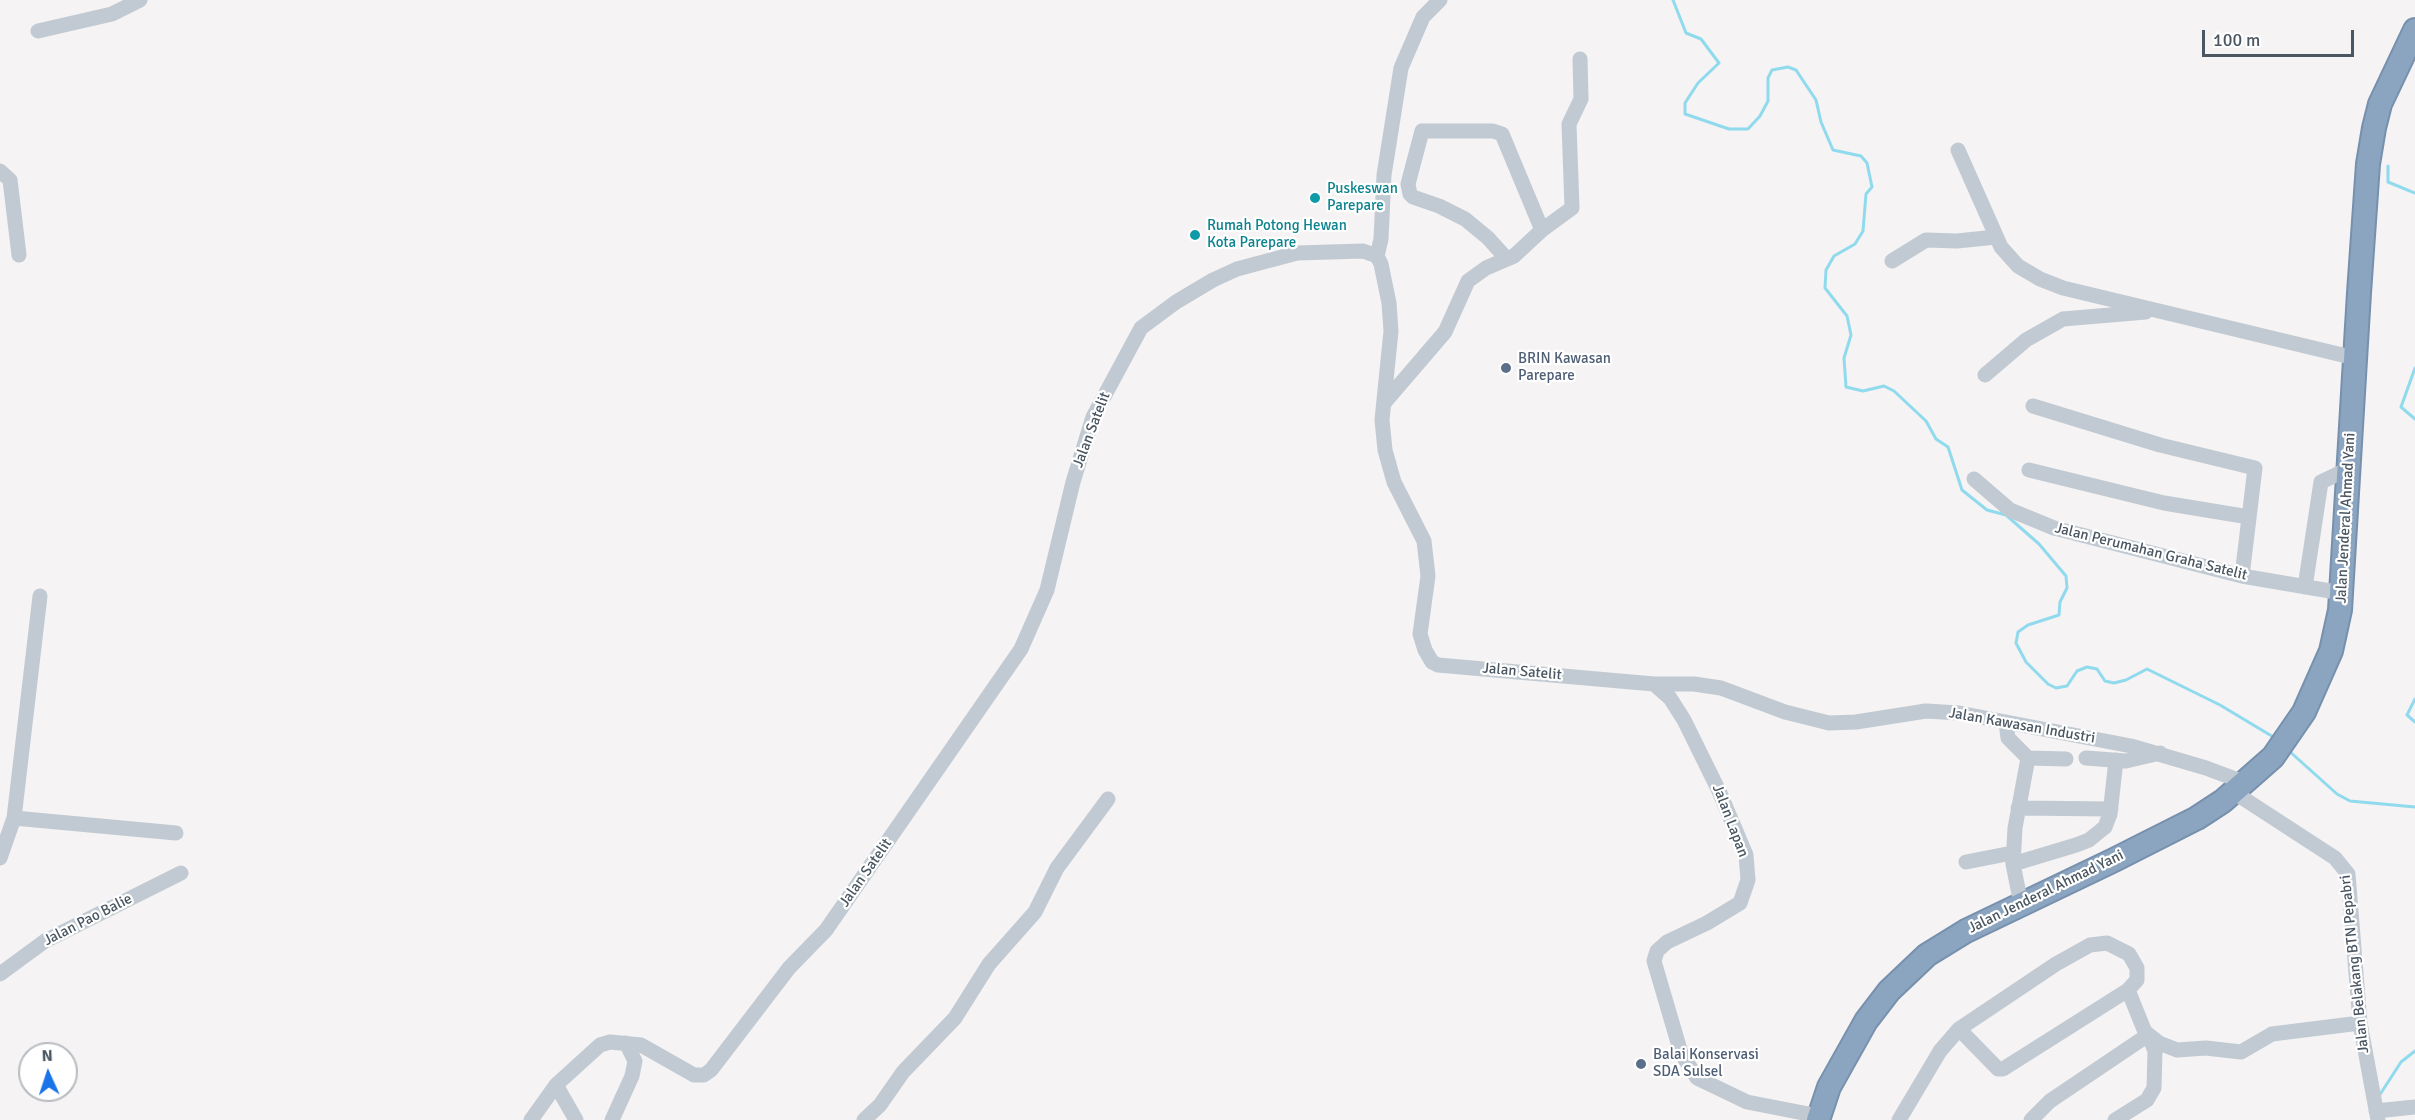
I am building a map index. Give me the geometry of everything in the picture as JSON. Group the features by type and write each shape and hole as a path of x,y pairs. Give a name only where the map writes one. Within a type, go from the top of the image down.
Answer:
{"highway":[{"name":"Jalan Jenderal Ahmad Yani","path":"1819,1118 1829,1087 1866,1021 1889,991 1927,956 1966,931 2197,818 2241,788 2282,746 2304,712 2331,651 2342,593 2368,164 2380,104 2415,30"}],"street":[{"path":"38,30 112,14 140,0"},
{"path":"1377,256 1381,239 1384,175 1398,81 1428,0"},
{"path":"1423,17 1440,0"},
{"path":"1384,403 1445,332 1468,281 1486,268 1508,260 1542,230 1570,212 1574,204 1569,124 1570,117 1581,99 1580,58"},
{"path":"1508,260 1488,238 1465,219 1410,194 1408,184 1423,130 1493,131 1502,134 1542,230"},
{"path":"1958,150 1995,237 2008,256 2040,279 2063,288 2355,358"},
{"path":"0,171 10,180 18,255"},
{"path":"1892,261 1926,240 1957,242 1995,237"},
{"name":"Jalan Satelit","path":"531,1120 556,1085 600,1045 626,1043 640,1045 694,1075 704,1075 717,1062 781,977 833,921 1021,649 1047,590 1073,482 1093,417 1141,328 1176,302 1213,280 1248,265 1307,252 1346,250 1377,256 1388,294 1391,331 1383,430 1391,471 1419,527 1426,550 1428,576 1420,634 1430,660 1438,665 1654,684"},
{"path":"1985,375 2026,340 2063,319 2157,311"},
{"path":"2033,406 2160,445 2255,468 2242,576"},
{"path":"2306,587 2321,482 2348,469"},
{"path":"2030,470 2163,503 2249,517"},
{"name":"Jalan Perumahan Graha Satelit","path":"1974,479 2010,510 2054,528 2242,576 2342,593"},
{"path":"0,858 14,818 40,596"},
{"name":"Jalan Kawasan Industri","path":"1654,684 1694,684 1721,688 1785,712 1828,723 1856,722 1926,711 1959,713 2160,753 2241,788"},
{"name":"Jalan Lapan","path":"1654,684 1670,698 1684,720 1719,791 1746,855 1748,880 1740,903 1707,923 1667,942 1657,951 1654,961 1681,1053 1697,1078 1747,1102 1819,1118"},
{"path":"2006,723 2008,738 2028,758 2066,759"},
{"path":"2086,758 2136,760 2160,753"},
{"path":"2021,904 2012,859 2018,808 2028,758"},
{"path":"1966,862 2012,859 2089,840 2105,827 2111,809 2116,760"},
{"name":"Jalan Belakang BTN Pepabri","path":"2241,788 2344,866 2348,874 2360,1023 2377,1115"},
{"path":"864,1120 880,1105 903,1072 955,1018 989,964 1035,912 1057,868 1108,799"},
{"path":"2018,808 2111,809"},
{"path":"14,818 176,833"},
{"name":"Jalan Pao Balie","path":"0,974 45,941 181,873"},
{"path":"1899,1120 1940,1051 1959,1029 2056,964 2090,945 2108,943 2129,954 2139,973 2137,980 2128,990 2003,1069 1998,1069 1959,1029"},
{"path":"2115,1120 2147,1101 2154,1088 2155,1051 2135,1013 2128,990"},
{"path":"2148,1036 2176,1050 2206,1048 2232,1053 2241,1052 2272,1034 2360,1023"},
{"path":"2031,1120 2058,1096 2148,1036"},
{"path":"612,1120 632,1076 634,1061 626,1043"},
{"path":"556,1085 576,1120"},
{"path":"2377,1115 2415,1107"}],"waterway":[{"path":"1673,0 1686,33 1701,39 1719,63 1698,83 1685,103 1685,114 1729,129 1748,129 1760,116 1768,101 1768,78 1772,70 1788,67 1796,70 1816,100 1821,122 1833,150 1861,156 1867,163 1872,187 1866,194 1863,231 1855,244 1834,256 1826,270 1825,288 1847,316 1851,335 1844,358 1846,387 1863,391 1884,386 1894,391 1926,421 1936,439 1948,447 1962,490 1987,510 2006,515 2039,544 2066,576 2067,588 2060,602 2059,615 2028,625 2018,632 2016,643 2026,662 2048,684 2056,688 2067,686 2077,671 2087,667 2097,669 2105,681 2114,683 2126,680 2147,669 2220,705 2275,738"},
{"path":"2388,166 2388,182 2415,193"},
{"path":"2415,368 2401,407 2415,419"},
{"path":"2415,699 2407,715 2415,722"},
{"path":"2288,750 2337,794 2350,801 2415,807"},
{"path":"2379,1096 2401,1062 2415,1051"}],"place":[{"name":"Puskeswan Parepare","path":"1315,198"},
{"name":"Rumah Potong Hewan Kota Parepare","path":"1195,235"},
{"name":"BRIN Kawasan Parepare","path":"1506,368"},
{"name":"Balai Konservasi SDA Sulsel","path":"1641,1064"}]}
